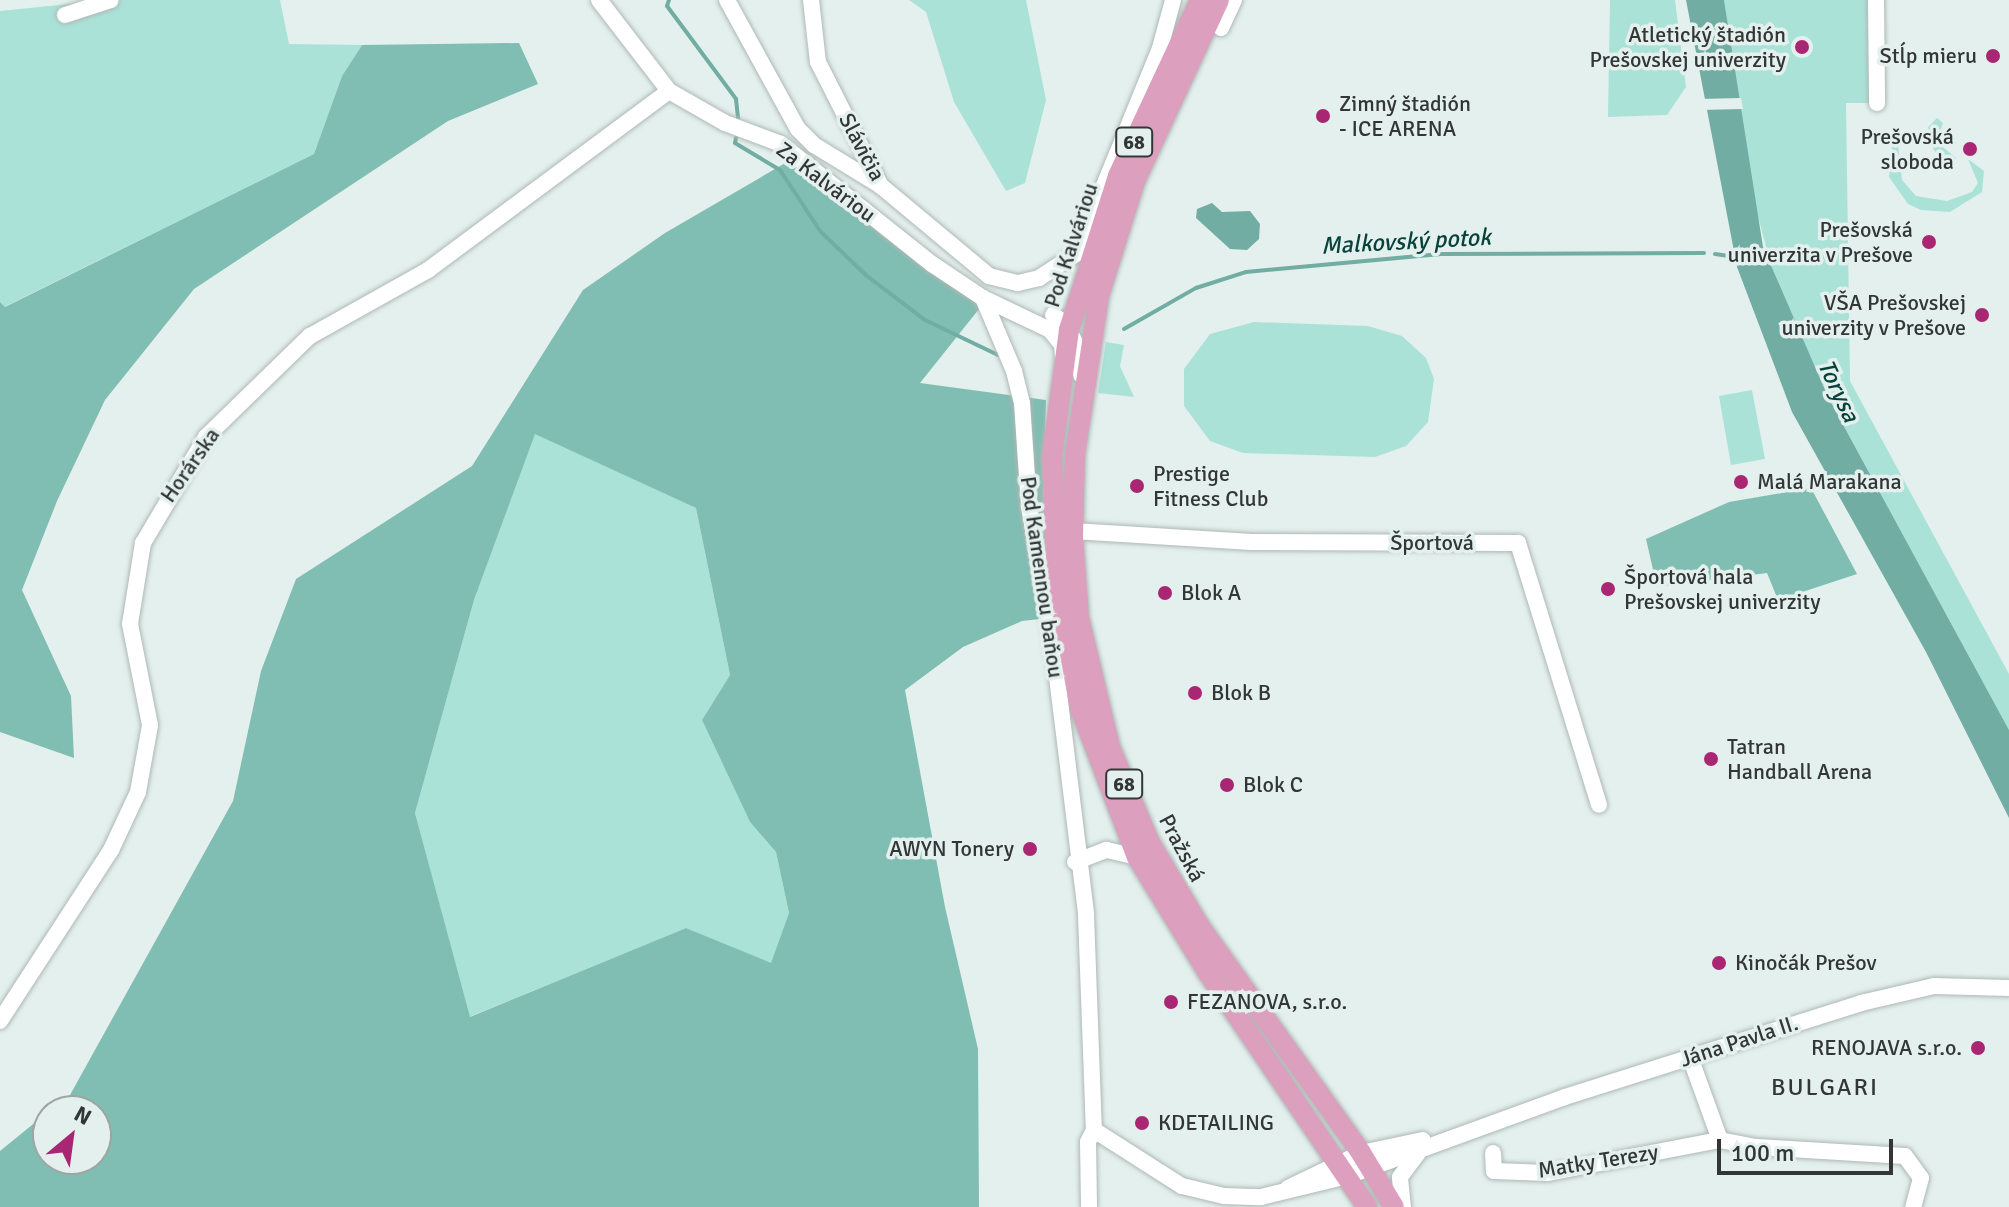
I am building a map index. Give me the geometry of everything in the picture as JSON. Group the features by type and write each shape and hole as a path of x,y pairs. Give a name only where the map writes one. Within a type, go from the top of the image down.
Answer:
{"main road":[{"name":"Pod Kalváriou","path":"1057,325 1079,288 1118,176 1200,0"},
{"name":"Pod Kalváriou","path":"1095,312 1135,181 1219,0"},
{"name":"Pražská","path":"1095,312 1082,383 1073,531 1083,641 1129,798 1180,896 1342,1126 1371,1156 1394,1207"},
{"name":"Pražská","path":"1057,325 1063,357 1052,456 1057,585 1080,708 1137,857 1249,1033 1367,1207"}],"street":[{"path":"65,15 111,0"},
{"name":"Za Kalváriou","path":"599,0 669,91 725,123 781,144 983,298 1057,325"},
{"path":"727,0 798,129 814,145 881,186"},
{"name":"Slávičia","path":"811,0 818,62 881,186 989,276"},
{"name":"Pod Kalváriou","path":"989,276 1018,283 1039,278 1076,254 1160,48 1173,0"},
{"path":"1221,28 1234,0"},
{"path":"1876,0 1877,103"},
{"path":"647,108 653,74"},
{"name":"Horárska","path":"0,1021 111,850 138,792 150,725 130,624 143,543 206,437 310,336 428,270 669,91"},
{"path":"781,144 798,129"},
{"path":"983,298 989,276"},
{"name":"Pod Kamennou baňou","path":"983,298 1022,403 1029,507 1051,628 1075,862 1086,923 1094,1130 1088,1142 1089,1207"},
{"path":"1082,383 1080,353 1057,325 1095,312"},
{"path":"996,328 1006,315 1027,316"},
{"name":"Športová","path":"1073,531 1252,542 1518,543 1599,805"},
{"path":"1107,850 1122,822"},
{"path":"1075,862 1107,850 1137,857"},
{"name":"Jána Pavla II.","path":"1371,1156 1424,1148 1475,1128 1861,1003 1934,986 2009,988"},
{"name":"Pražská","path":"1249,1033 1318,1150 1318,1163 1307,1176"},
{"path":"1690,1057 1720,1140 1757,1147 1905,1156 1921,1178 1913,1207"},
{"name":"Jána Pavla II.","path":"1371,1156 1475,1128"},
{"path":"1094,1130 1182,1186 1262,1202 1307,1176 1344,1169"},
{"name":"Matky Terezy","path":"1493,1153 1494,1171 1548,1173 1720,1140"},
{"path":"1403,1207 1400,1177 1424,1148"},
{"path":"1280,1193 1371,1156"}],"shaded area":[{"path":"108,0 280,0 289,44 362,45 342,76 314,154 4,307 0,302 0,11"},
{"path":"909,0 1026,0 1046,100 1025,183 1006,191 954,102 926,12"},
{"path":"1610,0 1675,0 1686,87 1667,115 1608,117"},
{"path":"1686,0 1724,0 1763,247 1828,397 2009,730 2009,818 1926,652 1792,412 1737,267"},
{"path":"1724,0 1873,0 1873,103 1846,103 1850,381 2009,674 2009,730 1828,397 1776,284 1752,194"},
{"path":"519,43 538,84 448,121 194,289 105,400 57,501 22,590 71,696 74,758 0,732 0,302 5,307 314,154 342,76 362,45"},
{"path":"1937,118 1943,123 1937,142 1956,158 1952,166 1942,164 1933,148 1928,127"},
{"path":"1893,136 1897,136 1902,180 1916,196 1947,201 1972,192 1978,183 1968,159 1984,171 1982,192 1950,212 1921,210 1908,204 1889,177"},
{"path":"787,162 987,299 920,383 1046,400 1043,495 1058,617 1022,621 963,647 905,690 945,907 978,1049 979,1207 0,1207 0,1151 32,1125 32,1175 112,1175 112,1095 70,1095 233,801 261,671 296,579 472,466 583,290 665,233","holes":["535,434 696,508 730,675 702,720 750,822 776,852 789,913 771,963 686,928 470,1017 415,813 474,600"]},
{"path":"1212,203 1222,212 1250,211 1260,224 1259,239 1247,250 1230,249 1196,218 1197,209"},
{"path":"1254,322 1368,326 1402,336 1426,358 1434,379 1428,422 1406,446 1375,457 1243,453 1210,441 1184,406 1184,369 1210,334"},
{"path":"1106,342 1124,345 1120,366 1134,397 1098,393"},
{"path":"1752,390 1765,459 1731,465 1719,396"},
{"path":"535,433 696,508 730,675 702,720 750,822 776,852 789,913 771,964 686,928 469,1017 415,813 474,600"},
{"path":"1811,488 1857,574 1778,600 1767,573 1657,587 1646,539 1729,502"}],"pier":[{"path":"1741,98 1743,109 1700,110 1698,99"}],"waterway":[{"name":"Malkovský potok","path":"669,0 667,6 736,99 738,118"},
{"name":"Malkovský potok","path":"736,138 735,143 780,170 820,231 867,276 925,320 998,355"},
{"name":"Malkovský potok","path":"1124,329 1196,288 1246,272 1441,254 1704,253"},
{"name":"Malkovský potok","path":"1715,254 1736,257"}],"place":[{"name":"Atletický štadión Prešovskej univerzity","path":"1802,47"},
{"name":"Stĺp mieru","path":"1993,56"},
{"name":"Zimný štadión - ICE ARENA","path":"1323,116"},
{"name":"Prešovská sloboda","path":"1970,149"},
{"name":"Prešovská univerzita v Prešove","path":"1929,242"},
{"name":"VŠA Prešovskej univerzity v Prešove","path":"1982,315"},
{"name":"Malá Marakana","path":"1741,482"},
{"name":"Prestige Fitness Club","path":"1137,486"},
{"name":"Športová hala Prešovskej univerzity","path":"1608,589"},
{"name":"Blok A","path":"1165,593"},
{"name":"Blok B","path":"1195,693"},
{"name":"Tatran Handball Arena","path":"1711,759"},
{"name":"Blok C","path":"1227,785"},
{"name":"AWYN Tonery","path":"1030,849"},
{"name":"Kinočák Prešov","path":"1719,963"},
{"name":"FEZANOVA, s.r.o.","path":"1171,1002"},
{"name":"RENOJAVA s.r.o.","path":"1978,1048"},
{"name":"KDETAILING","path":"1142,1123"}],"district":[{"name":"BULGARI","path":"1825,1088"}],"water label":[{"name":"Torysa","path":"1838,391"}]}
